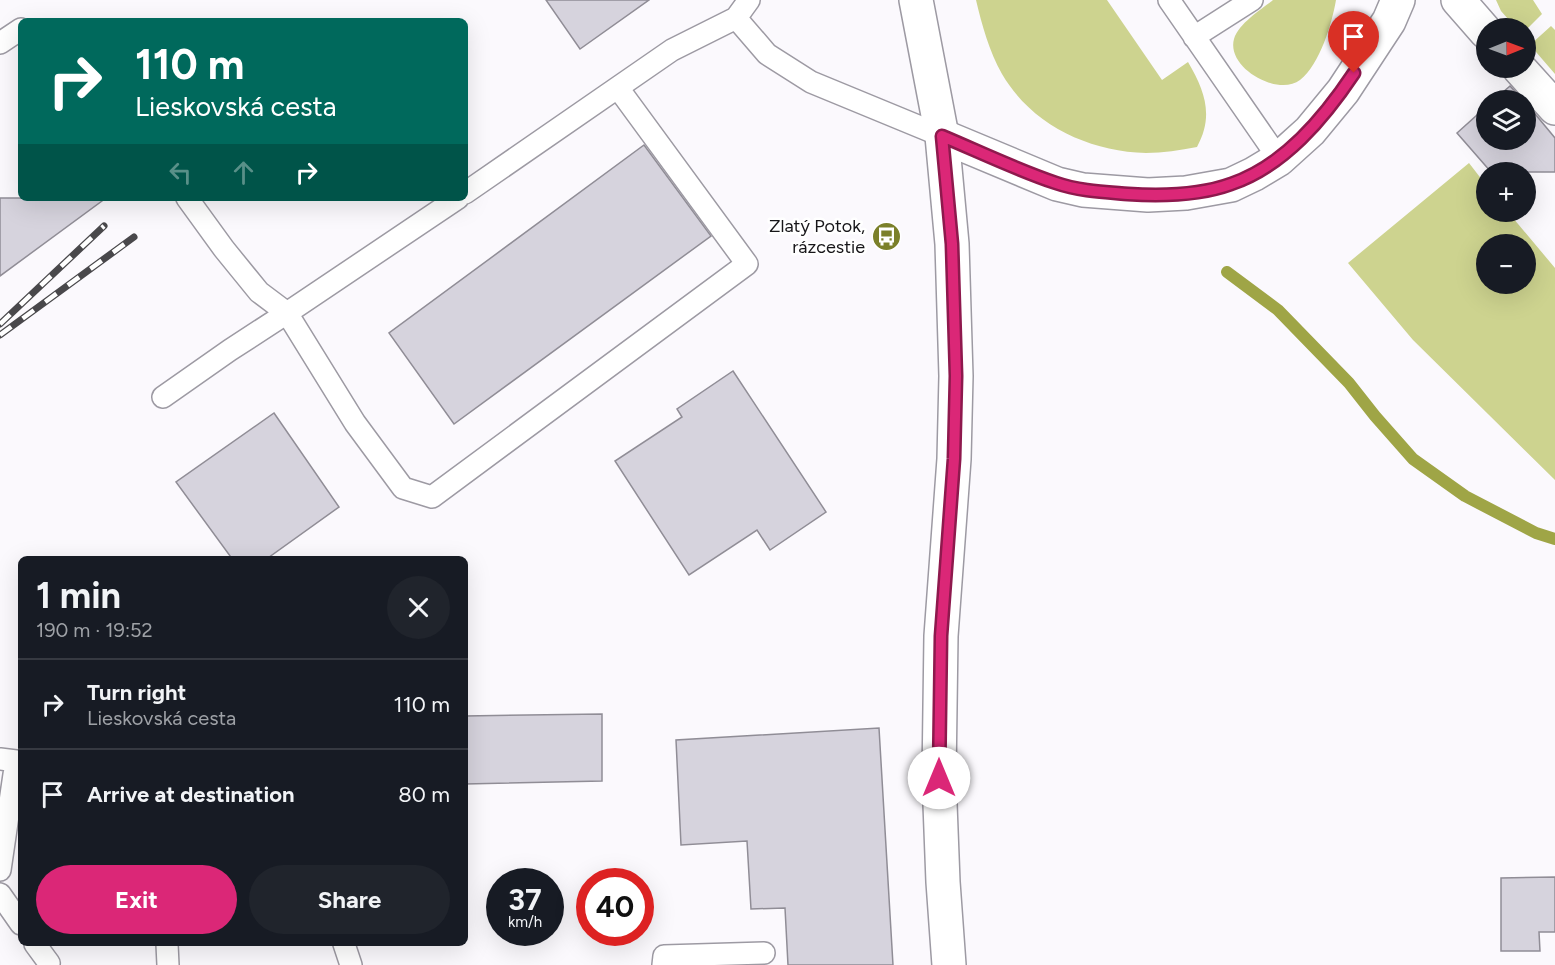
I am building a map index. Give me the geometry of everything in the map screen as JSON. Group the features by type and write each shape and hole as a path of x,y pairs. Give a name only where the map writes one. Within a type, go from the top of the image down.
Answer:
{"street":[{"path":"916,0 942,136 952,244 956,376 954,459 939,685 939,778 949,965"},
{"path":"942,136 1057,184 1083,190 1148,195 1186,193 1230,185 1279,159 1310,131 1343,91 1389,21 1398,0"},
{"path":"1458,0 1476,21"},
{"path":"1528,78 1555,108"}],"lane":[{"path":"468,191 672,50 736,18 748,0"},
{"path":"1169,0 1279,159"},
{"path":"1194,37 1252,0"},
{"path":"736,18 768,54 811,82 942,136"},
{"path":"0,43 18,31"},
{"path":"189,201 259,292 287,314 355,423 403,488 432,497 747,264 618,88"},
{"path":"163,397 454,201"},
{"path":"0,759 16,761 0,870"},
{"path":"0,894 18,920"},
{"path":"37,946 50,957"},
{"path":"167,946 168,965"},
{"path":"345,946 351,965"},
{"path":"663,965 664,956 764,952"}],"green space":[{"path":"976,0 1107,0 1162,80 1188,62 1199,83 1205,104 1205,125 1197,147 1152,153 1124,151 1083,141 1045,121 1014,92 1002,74 983,28"},
{"path":"1273,0 1336,0 1332,20 1314,64 1300,80 1291,84 1279,85 1256,77 1238,60 1234,50 1234,39 1237,33 1251,17"},
{"path":"1496,0 1533,0 1542,14 1536,20 1536,18 1507,18"},
{"path":"1551,26 1555,30 1555,74 1536,52 1536,40"},
{"path":"1469,163 1476,172 1476,222 1516,222 1526,234 1476,234 1476,294 1536,294 1536,245 1555,268 1555,480 1413,340 1348,263"}],"building":[{"path":"546,0 649,0 580,49"},
{"path":"1536,115 1555,138 1555,172 1536,172 1536,162 1482,162 1457,133 1476,116 1476,150 1536,150"},
{"path":"644,145 711,236 454,424 389,333"},
{"path":"0,198 18,198 18,201 102,201 0,276"},
{"path":"733,371 826,512 770,550 757,530 689,575 615,461 682,417 677,409"},
{"path":"274,413 339,507 271,556 230,556 176,482"},
{"path":"602,714 602,781 468,784 468,716"},
{"path":"879,728 893,965 788,965 785,908 751,909 747,841 681,845 676,740"},
{"path":"1555,877 1555,932 1539,932 1540,951 1501,951 1501,878"}],"waterway":[{"path":"1227,272 1278,310 1349,383 1413,459 1465,496 1536,533 1555,539"}],"railway":[{"path":"0,324 104,226"},
{"path":"0,335 134,237"}],"place":[{"name":"Zlatý Potok, rázcestie","path":"886,236"}],"route":[{"path":"939,778 939,674 954,459 956,376 952,244 942,136 1057,184 1083,190 1148,195 1209,190 1230,185 1279,159 1310,131 1343,91 1354,73"}]}
